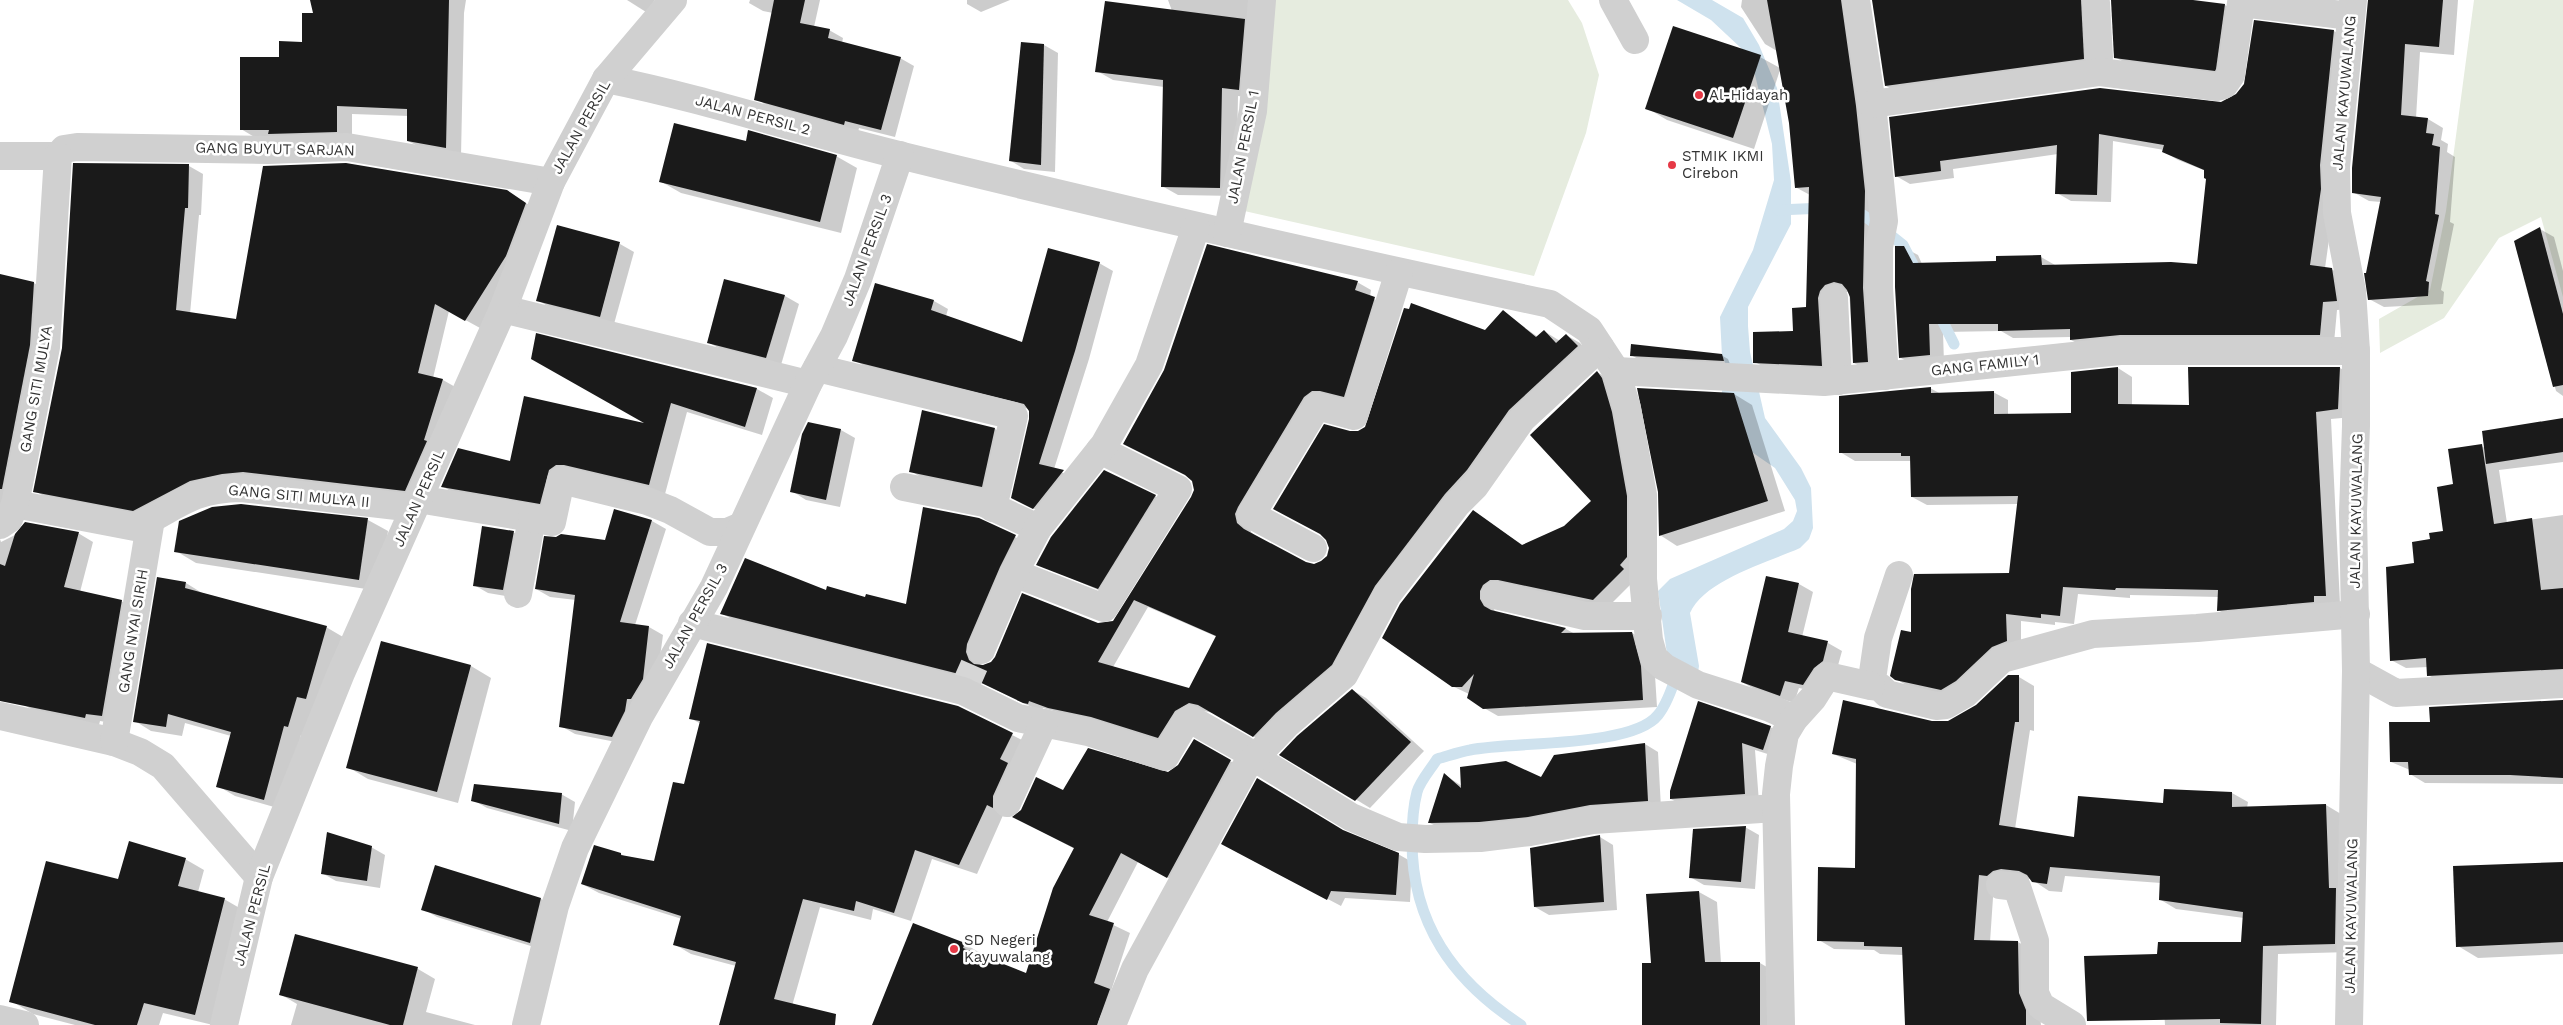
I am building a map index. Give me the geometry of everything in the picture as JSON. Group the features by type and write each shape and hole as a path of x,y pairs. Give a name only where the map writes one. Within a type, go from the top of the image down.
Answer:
{"street":[{"name":"JALAN PERSIL","path":"224,1025 259,877 340,673 503,309 551,182 606,79 673,0"},
{"name":"JALAN PERSIL 1","path":"1227,233 1253,111 1262,0"},
{"path":"1613,0 1635,40"},
{"path":"1856,0 1872,104 1884,222 1879,247 1879,288 1885,376"},
{"path":"2096,3 2100,65"},
{"path":"1872,104 2100,65 2217,87 2224,85 2230,75 2240,4 2352,8"},
{"name":"JALAN KAYUWALANG","path":"2349,1025 2356,671 2353,513 2356,351 2352,291 2337,213 2336,153 2352,8"},
{"name":"JALAN PERSIL 2","path":"606,79 668,92 900,155 1196,227 1550,304 1589,330 1616,371 1627,408 1643,495 1644,579 1649,640 1654,658 1664,667 1698,685 1770,708 1794,719"},
{"name":"GANG BUYUT SARJAN","path":"0,156 58,156 64,149 77,147 268,150 347,147 551,182"},
{"name":"JALAN PERSIL 3","path":"526,1025 555,906 575,848 639,717 714,587 812,376 834,336 858,278 900,155"},
{"name":"GANG SITI MULYA","path":"8,514 46,347 58,156"},
{"path":"981,650 1014,573 1038,528 1100,450 1149,365 1196,227"},
{"path":"1312,548 1251,515 1317,406 1354,416 1399,272"},
{"path":"1834,298 1838,381"},
{"path":"503,309 812,376 1014,416 993,508"},
{"path":"1112,1025 1136,969 1245,768 1286,725 1344,675 1387,595 1457,504 1475,486 1522,419 1600,347"},
{"name":"GANG FAMILY 1","path":"1616,371 1766,381 1838,381 2120,351 2356,351"},
{"path":"1014,573 1104,608 1178,489 1100,450"},
{"name":"GANG SITI MULYA II","path":"8,514 135,527 182,500 219,488 241,488 416,504 552,522 561,480 647,502 670,510 710,532 727,532 741,526"},
{"path":"904,487 984,504 1038,528"},
{"path":"518,594 532,518"},
{"name":"GANG NYAI SIRIH","path":"114,742 151,519"},
{"path":"1871,686 1878,638 1899,575"},
{"path":"1495,595 1585,616 1648,616"},
{"path":"1781,1025 1776,808 1779,766 1785,734 1794,719 1813,698 1827,676 1880,687 1887,694 1936,706 1946,705 1965,694 2002,659 2093,634 2197,628 2356,614"},
{"path":"692,623 963,691 1018,718 1088,732 1165,757 1185,723 1190,719 1243,749 1351,817 1398,837 1424,839 1480,838 1522,833 1593,820 1776,808"},
{"path":"2356,671 2396,693 2563,684"},
{"path":"0,716 114,742 140,752 163,766 259,877"},
{"path":"1007,803 1044,723"},
{"path":"2000,885 2017,887 2022,897 2035,941 2035,993 2041,1006 2072,1025"},
{"path":"0,1019 25,1025"}],"shaded area":[{"path":"1273,0 1568,0 1582,23 1599,75 1586,133 1534,276 1240,210"},
{"path":"2474,0 2563,0 2563,297 2541,217 2499,238 2444,318 2380,353 2379,319 2430,290 2446,211"}],"water":[{"path":"1677,0 1712,0 1743,18 1759,45 1777,88 1791,182 1791,224 1748,307 1750,352 1765,418 1801,468 1811,488 1813,528 1809,539 1800,548 1739,573 1709,591 1697,601 1690,613 1699,666 1697,679 1668,661 1658,591 1670,579 1784,529 1793,521 1797,511 1795,500 1775,468 1730,437 1720,401 1727,367 1722,356 1720,317 1753,250 1774,180 1772,144 1755,75 1742,49 1711,20"}],"building":[{"path":"310,0 449,0 446,148 407,141 407,109 337,106 337,132 268,134 269,130 240,130 240,57 279,57 279,41 302,42 302,13 313,13"},
{"path":"774,0 805,0 800,23 830,29 828,38 901,57 881,130 845,121 844,125 754,100"},
{"path":"1767,0 1841,0 1856,106 1865,191 1863,288 1868,362 1853,363 1850,297 1842,284 1834,282 1825,285 1820,291 1818,298 1822,366 1753,363 1753,332 1793,331 1792,308 1806,307 1809,187 1795,188 1789,123"},
{"path":"1872,0 2081,0 2084,59 1885,86"},
{"path":"2111,0 2193,0 2225,4 2215,71 2114,58"},
{"path":"2368,0 2443,0 2439,47 2405,44 2401,115 2428,118 2426,133 2434,134 2432,145 2440,147 2435,214 2439,215 2426,281 2429,282 2428,296 2368,300 2364,273 2366,273 2381,197 2352,193 2352,168"},
{"path":"1105,1 1245,19 1239,90 1222,88 1220,188 1161,187 1163,80 1095,72"},
{"path":"2254,20 2334,30 2320,165 2321,189 2310,265 2332,268 2337,301 2323,302 2320,335 2120,335 2070,340 2070,329 1998,331 1998,324 1929,324 1930,355 1899,358 1895,246 1904,246 1913,263 1996,261 1996,256 2041,255 2042,265 2171,262 2197,264 2206,179 2204,178 2204,170 2162,152 2164,145 2099,134 2097,195 2055,194 2057,145 1940,161 1941,171 1895,177 1889,117 2100,88 2221,102 2236,94 2244,84"},
{"name":"Al-Hidayah","path":"1673,26 1761,55 1733,138 1645,109"},
{"path":"1021,42 1044,44 1041,165 1009,161"},
{"path":"674,123 746,141 748,130 837,155 820,222 659,182"},
{"path":"73,163 189,164 188,208 185,208 176,310 236,319 263,166 346,163 507,190 526,203 506,256 465,321 435,304 418,373 443,379 424,440 427,441 405,491 243,472 222,474 190,481 133,511 33,492 62,348"},
{"path":"557,225 620,242 600,317 536,301"},
{"path":"2540,227 2563,314 2563,385 2553,387 2514,241"},
{"path":"1207,244 1358,281 1355,290 1375,297 1344,397 1312,391 1304,397 1235,514 1237,523 1244,529 1306,562 1314,564 1327,556 1329,548 1326,540 1320,534 1273,509 1324,424 1350,431 1358,431 1365,427 1404,308 1409,309 1411,303 1485,330 1503,310 1536,337 1544,330 1556,343 1566,334 1578,346 1509,410 1467,470 1445,494 1375,586 1332,665 1276,713 1253,737 1198,705 1189,703 1175,711 1158,738 1091,717 1048,708 1029,701 1028,704 1023,703 967,676 720,614 745,558 826,590 827,586 865,597 866,594 906,604 923,507 979,518 1016,535 967,644 966,652 969,660 974,664 983,665 991,662 995,657 1022,593 1098,623 1113,621 1194,490 1192,481 1185,475 1123,444 1164,370","holes":["1134,600 1216,636 1189,688 1098,662"]},
{"path":"1048,248 1100,262 1075,351 1039,464 1064,470 1033,509 1011,498 1029,419 1029,411 1024,404 852,361 875,283 934,300 931,310 1022,342"},
{"path":"0,274 34,282 30,345 2,489 0,489"},
{"path":"724,279 785,295 766,358 707,343"},
{"path":"536,333 757,388 745,427 671,403 649,485 564,465 556,465 549,470 540,504 441,487 458,448 510,461 524,396 644,423 531,359"},
{"path":"1631,344 1722,354 1724,361 1630,356"},
{"path":"2118,367 2118,404 2189,405 2188,367 2340,367 2338,409 2316,412 2326,596 2314,596 2314,602 2217,611 2218,590 2116,588 2115,590 2063,587 2060,616 2041,614 2041,618 2006,614 2007,641 1992,647 1956,681 1941,690 1895,680 1890,676 1901,630 1911,632 1911,589 1914,574 2009,573 2018,496 1911,497 1910,456 1901,456 1901,453 1839,453 1839,396 1931,387 1931,393 1994,391 1994,414 2071,413 2071,372"},
{"path":"1597,371 1602,378 1612,412 1627,496 1627,557 1620,565 1624,569 1593,600 1498,580 1490,580 1483,585 1480,591 1480,599 1484,606 1491,610 1566,628 1561,633 1632,632 1641,666 1643,700 1483,709 1467,698 1474,674 1462,687 1452,687 1382,638 1400,604 1473,510 1522,545 1564,526 1591,501 1530,435"},
{"path":"1637,388 1734,393 1768,501 1659,536 1658,492"},
{"path":"922,410 995,428 982,487 909,472"},
{"path":"2563,418 2563,452 2486,464 2482,431"},
{"path":"808,422 841,429 826,500 790,492 802,434"},
{"path":"2482,444 2494,524 2532,518 2541,590 2563,588 2563,669 2427,676 2426,658 2390,661 2386,567 2414,563 2412,542 2430,539 2429,533 2443,531 2437,487 2453,484 2448,449"},
{"path":"1104,470 1156,495 1098,589 1036,565 1051,537"},
{"path":"241,504 368,518 359,580 174,552 179,521 212,507"},
{"path":"614,509 652,520 620,622 649,626 643,679 631,699 627,699 625,711 612,737 559,727 575,595 535,589 544,536 556,537 561,534 605,540"},
{"path":"25,522 79,532 64,587 122,600 102,716 86,714 85,718 0,701 0,564 5,566 15,534"},
{"path":"482,526 514,531 503,590 473,586"},
{"path":"1766,576 1799,583 1788,632 1828,641 1823,661 1814,668 1803,685 1785,681 1780,696 1741,682"},
{"path":"157,577 186,582 185,588 327,626 306,699 297,697 288,727 284,726 264,800 216,787 231,732 168,714 166,727 133,722"},
{"path":"381,641 471,665 437,792 346,768"},
{"path":"707,643 958,706 1013,733 1000,759 1008,763 993,796 993,808 987,805 959,865 915,850 894,913 856,901 854,911 803,899 774,999 836,1014 835,1025 719,1025 736,962 673,945 681,916 581,884 594,845 621,853 621,855 654,861 673,782 684,784 700,721 689,719"},
{"path":"2008,675 2019,675 2019,722 2015,722 1999,825 2074,837 2078,796 2163,803 2164,789 2232,792 2232,807 2326,804 2329,888 2336,888 2335,944 2263,946 2261,1024 2220,1023 2220,1019 2087,1021 2084,956 2157,954 2158,942 2241,942 2243,912 2159,900 2160,876 2050,867 2047,884 2032,882 2027,875 2019,871 2001,869 1993,871 1987,876 1979,875 1974,940 2018,941 2019,993 2026,1010 2026,1025 1905,1025 1902,947 1864,946 1864,942 1817,941 1818,867 1855,868 1856,759 1832,754 1843,700 1932,721 1948,721 1976,705"},
{"path":"1352,689 1411,742 1355,801 1279,755 1297,736"},
{"path":"2563,700 2563,778 2510,775 2409,775 2408,762 2390,762 2389,722 2430,722 2429,707"},
{"path":"1698,701 1771,726 1763,750 1742,743 1745,794 1670,799 1670,791"},
{"path":"1194,739 1231,760 1167,878 1121,853 1089,915 1114,923 1094,983 1110,989 1097,1025 872,1025 913,923 965,943 963,948 1026,973 1053,888 1074,848 1012,817 1021,810 1036,777 1063,790 1088,748 1168,772 1178,765"},
{"path":"1645,743 1648,801 1590,805 1528,817 1479,822 1428,823 1444,773 1461,788 1460,767 1506,761 1541,777 1554,755"},
{"path":"1257,778 1343,830 1399,853 1396,895 1331,891 1327,900 1221,844"},
{"path":"474,784 562,793 559,824 471,801"},
{"path":"1746,826 1741,882 1689,878 1693,829"},
{"path":"327,832 372,846 367,881 321,874"},
{"path":"1600,835 1604,902 1534,907 1530,848"},
{"path":"129,841 186,858 178,886 225,898 195,1015 144,1003 137,1025 95,1025 9,1002 46,861 118,879"},
{"path":"2563,862 2563,942 2456,947 2453,866"},
{"path":"435,865 541,898 530,943 421,910"},
{"path":"1699,891 1705,962 1760,962 1760,1025 1642,1025 1642,963 1651,963 1646,894"},
{"path":"295,934 418,967 403,1025 390,1025 279,995"}],"waterway":[{"path":"1778,210 1824,208"},
{"path":"1850,211 1863,215 1877,225"},
{"path":"1888,233 1903,245 1919,276"},
{"path":"1938,312 1954,344"},
{"path":"1521,1025 1475,989 1441,947 1429,924 1419,898 1414,871 1412,841 1418,788 1437,759 1458,753 1489,747 1598,738 1624,733 1644,726 1661,711 1677,673"}],"tunnel":[{"path":"963,691 981,650"}],"place":[{"name":"Al-Hidayah","path":"1699,95"},
{"name":"STMIK IKMI Cirebon","path":"1672,165"},
{"name":"SD Negeri Kayuwalang","path":"954,949"}]}
